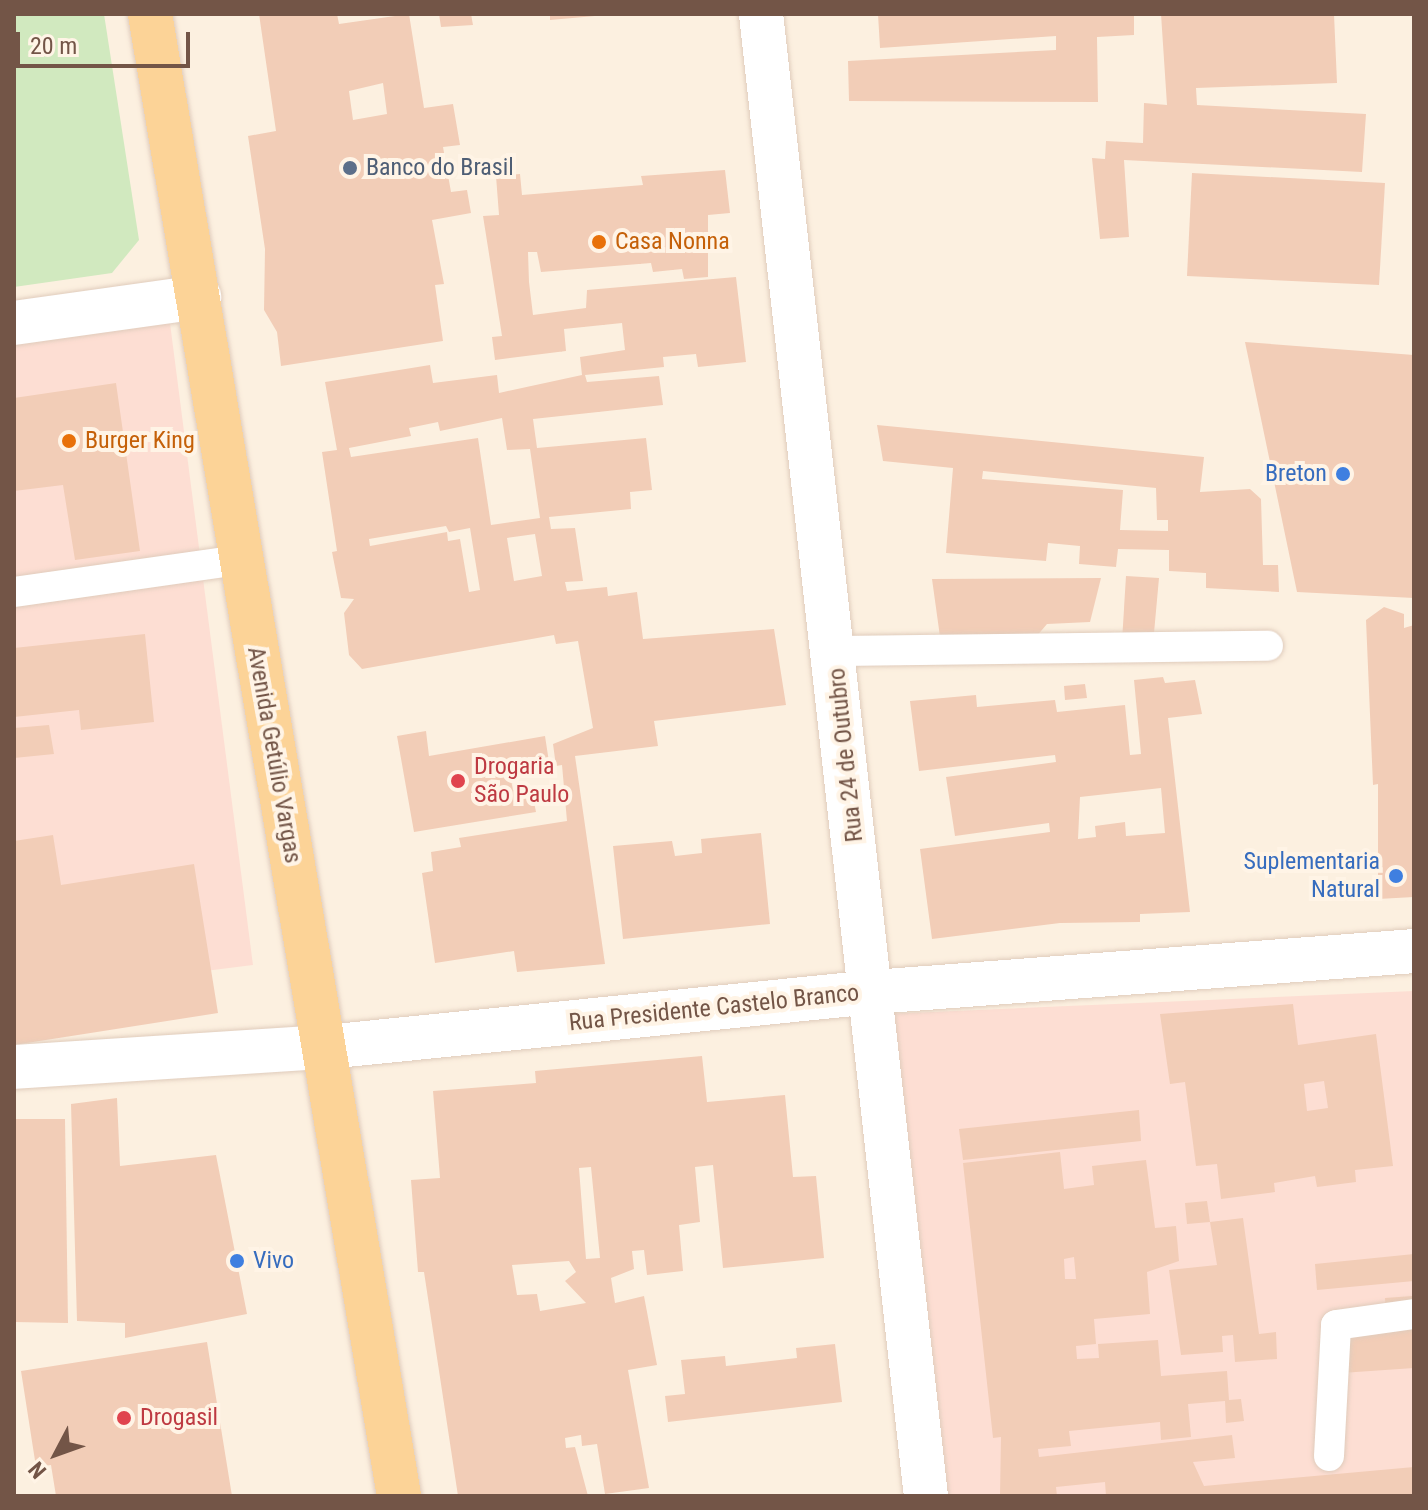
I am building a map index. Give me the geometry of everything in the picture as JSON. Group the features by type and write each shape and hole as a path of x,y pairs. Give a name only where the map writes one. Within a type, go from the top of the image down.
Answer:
{"main road":[{"name":"Avenida Getúlio Vargas","path":"150,14 240,560 326,1047 399,1496"}],"street":[{"name":"Rua 24 de Outubro","path":"761,14 873,992 926,1496"},
{"path":"14,323 199,297"},
{"name":"Rua Presidente Castelo Branco","path":"14,1067 326,1047 873,992 1414,951"}],"lane":[{"path":"14,592 240,560"},
{"path":"834,651 1268,646"},
{"path":"1329,1456 1336,1325 1414,1314"}],"shaded area":[{"path":"170,323 253,965 14,995 14,342"},
{"path":"1414,991 1414,1496 938,1496 886,1014"}],"green space":[{"path":"14,14 104,14 139,240 112,273 14,287"}],"building":[{"path":"259,14 337,14 339,24 409,14 424,108 453,104 460,145 443,147 451,192 467,190 471,213 432,220 444,284 435,285 443,341 281,366 277,332 264,310 265,249 248,136 276,131","holes":["383,83 387,114 353,120 349,91"]},
{"path":"439,14 471,14 473,25 441,27"},
{"path":"550,14 595,14 595,16 550,20"},
{"path":"878,14 1134,14 1134,35 1097,37 1098,102 849,101 848,61 1056,50 1056,36 880,48"},
{"path":"1161,14 1334,14 1337,83 1196,88 1197,105 1366,114 1362,172 1124,160 1129,237 1100,239 1092,158 1105,159 1106,141 1143,143 1144,103 1167,105"},
{"path":"725,170 730,213 708,215 708,277 684,279 682,269 653,272 651,263 541,272 537,252 528,252 533,315 586,308 587,290 736,277 746,362 698,367 696,354 663,357 664,367 585,375 587,382 659,376 663,405 533,419 537,448 646,438 652,490 630,492 631,509 549,517 551,529 575,528 583,581 565,582 567,591 607,587 608,596 637,592 643,639 774,629 786,705 654,721 658,746 575,756 605,964 517,972 514,951 435,963 422,873 433,871 431,852 461,847 459,838 567,821 562,765 556,766 553,744 593,728 578,641 556,644 554,635 362,669 349,655 344,613 354,599 341,598 332,552 337,551 322,452 337,450 325,382 430,365 433,383 497,375 499,393 582,375 580,357 625,350 622,323 564,329 566,351 495,360 492,337 502,336 483,216 499,215 496,176 520,174 522,195 643,185 641,176","holes":["502,418 507,450 530,449 540,518 491,525 478,438 351,457 349,448 411,436 409,428 438,422 440,431","446,526 449,532 470,528 480,590 469,592 460,539 448,541 447,532 370,546 369,539","535,534 542,576 514,581 507,538"]},
{"path":"1192,173 1385,183 1379,285 1187,276"},
{"name":"Breton","path":"1245,342 1414,355 1414,598 1297,592"},
{"name":"Burger King","path":"116,383 140,551 75,560 63,485 14,491 14,398"},
{"path":"877,425 1204,457 1200,492 1250,489 1261,499 1263,565 1278,565 1279,592 1206,588 1206,573 1169,571 1169,550 1118,549 1116,567 1079,564 1080,546 1048,543 1046,561 946,553 953,468 883,461","holes":["983,471 1156,488 1157,520 1168,520 1168,531 1120,530 1123,490 982,479"]},
{"path":"1126,576 1159,578 1153,644 1122,641"},
{"path":"1101,578 1090,622 1047,624 1030,644 941,644 932,579"},
{"path":"1384,607 1404,614 1404,628 1414,625 1414,897 1378,899 1378,784 1373,785 1366,620"},
{"path":"145,634 154,722 81,730 79,710 14,717 14,648"},
{"path":"1163,677 1165,683 1195,680 1202,714 1168,718 1190,912 1140,914 1140,922 1060,923 932,939 920,849 1050,832 1049,823 955,836 946,777 1056,762 1055,755 919,771 910,701 976,695 977,707 1055,700 1057,712 1125,705 1130,755 1141,754 1134,680","holes":["1161,788 1165,833 1126,836 1125,822 1095,826 1096,837 1078,839 1080,797"]},
{"path":"1085,684 1087,698 1065,700 1064,686"},
{"path":"49,725 54,754 14,758 14,728"},
{"name":"Drogaria São Paulo","path":"426,731 429,756 545,736 549,762 510,775 513,790 531,787 536,812 414,832 397,736"},
{"path":"761,833 770,924 623,939 613,846 672,841 675,856 702,853 701,839"},
{"path":"53,835 61,885 194,864 218,1013 14,1045 14,841"},
{"path":"1293,1004 1298,1045 1376,1034 1393,1166 1355,1170 1356,1182 1317,1187 1315,1176 1274,1183 1275,1192 1221,1199 1217,1164 1196,1166 1185,1082 1170,1084 1160,1014","holes":["1324,1081 1328,1108 1307,1111 1304,1084"]},
{"path":"702,1056 707,1102 785,1095 793,1177 816,1176 824,1258 723,1268 713,1165 695,1167 700,1222 679,1225 683,1271 647,1275 644,1250 632,1251 634,1269 611,1278 615,1303 644,1296 657,1365 628,1370 649,1488 605,1494 597,1444 582,1446 581,1435 565,1438 566,1448 575,1447 588,1496 458,1496 424,1272 418,1272 411,1180 440,1178 433,1091 536,1083 535,1071","holes":["591,1167 600,1258 586,1259 579,1168","569,1261 576,1272 565,1281 586,1303 540,1311 537,1294 517,1295 512,1265"]},
{"path":"117,1098 120,1166 216,1155 247,1314 125,1338 125,1323 77,1321 71,1104"},
{"path":"1139,1110 1141,1141 963,1160 959,1129"},
{"path":"14,1119 65,1119 68,1323 14,1322"},
{"path":"1060,1152 1064,1189 1094,1185 1092,1166 1146,1160 1155,1228 1176,1226 1179,1261 1147,1272 1150,1314 1094,1319 1096,1344 1076,1346 1077,1359 1099,1358 1098,1344 1158,1340 1161,1376 1227,1371 1229,1400 1241,1399 1244,1421 1226,1423 1225,1401 1188,1404 1191,1437 1161,1440 1160,1422 1069,1431 1071,1446 1038,1449 1039,1457 1232,1435 1235,1458 1193,1462 1204,1486 1414,1467 1414,1496 1106,1496 1105,1482 1056,1487 1057,1496 1000,1496 1001,1437 993,1438 963,1163","holes":["1074,1257 1076,1279 1065,1279 1064,1259"]},
{"path":"1207,1201 1210,1222 1187,1224 1185,1203"},
{"path":"1243,1218 1259,1334 1276,1332 1277,1359 1235,1362 1233,1335 1222,1336 1223,1352 1181,1355 1169,1270 1217,1265 1210,1222"},
{"path":"1414,1254 1414,1281 1317,1290 1315,1264"},
{"path":"1413,1296 1414,1368 1327,1374 1323,1319 1386,1315 1385,1298"},
{"name":"Drogasil","path":"207,1342 232,1496 56,1496 51,1465 36,1467 21,1371"},
{"path":"835,1344 842,1402 668,1422 665,1396 685,1394 681,1360 725,1356 726,1366 797,1358 796,1348"}],"place":[{"name":"Banco do Brasil","path":"350,168"},
{"name":"Casa Nonna","path":"599,242"},
{"name":"Burger King","path":"69,441"},
{"name":"Breton","path":"1343,474"},
{"name":"Drogaria São Paulo","path":"458,781"},
{"name":"Suplementaria Natural","path":"1396,876"},
{"name":"Vivo","path":"237,1261"},
{"name":"Drogasil","path":"124,1418"}]}
